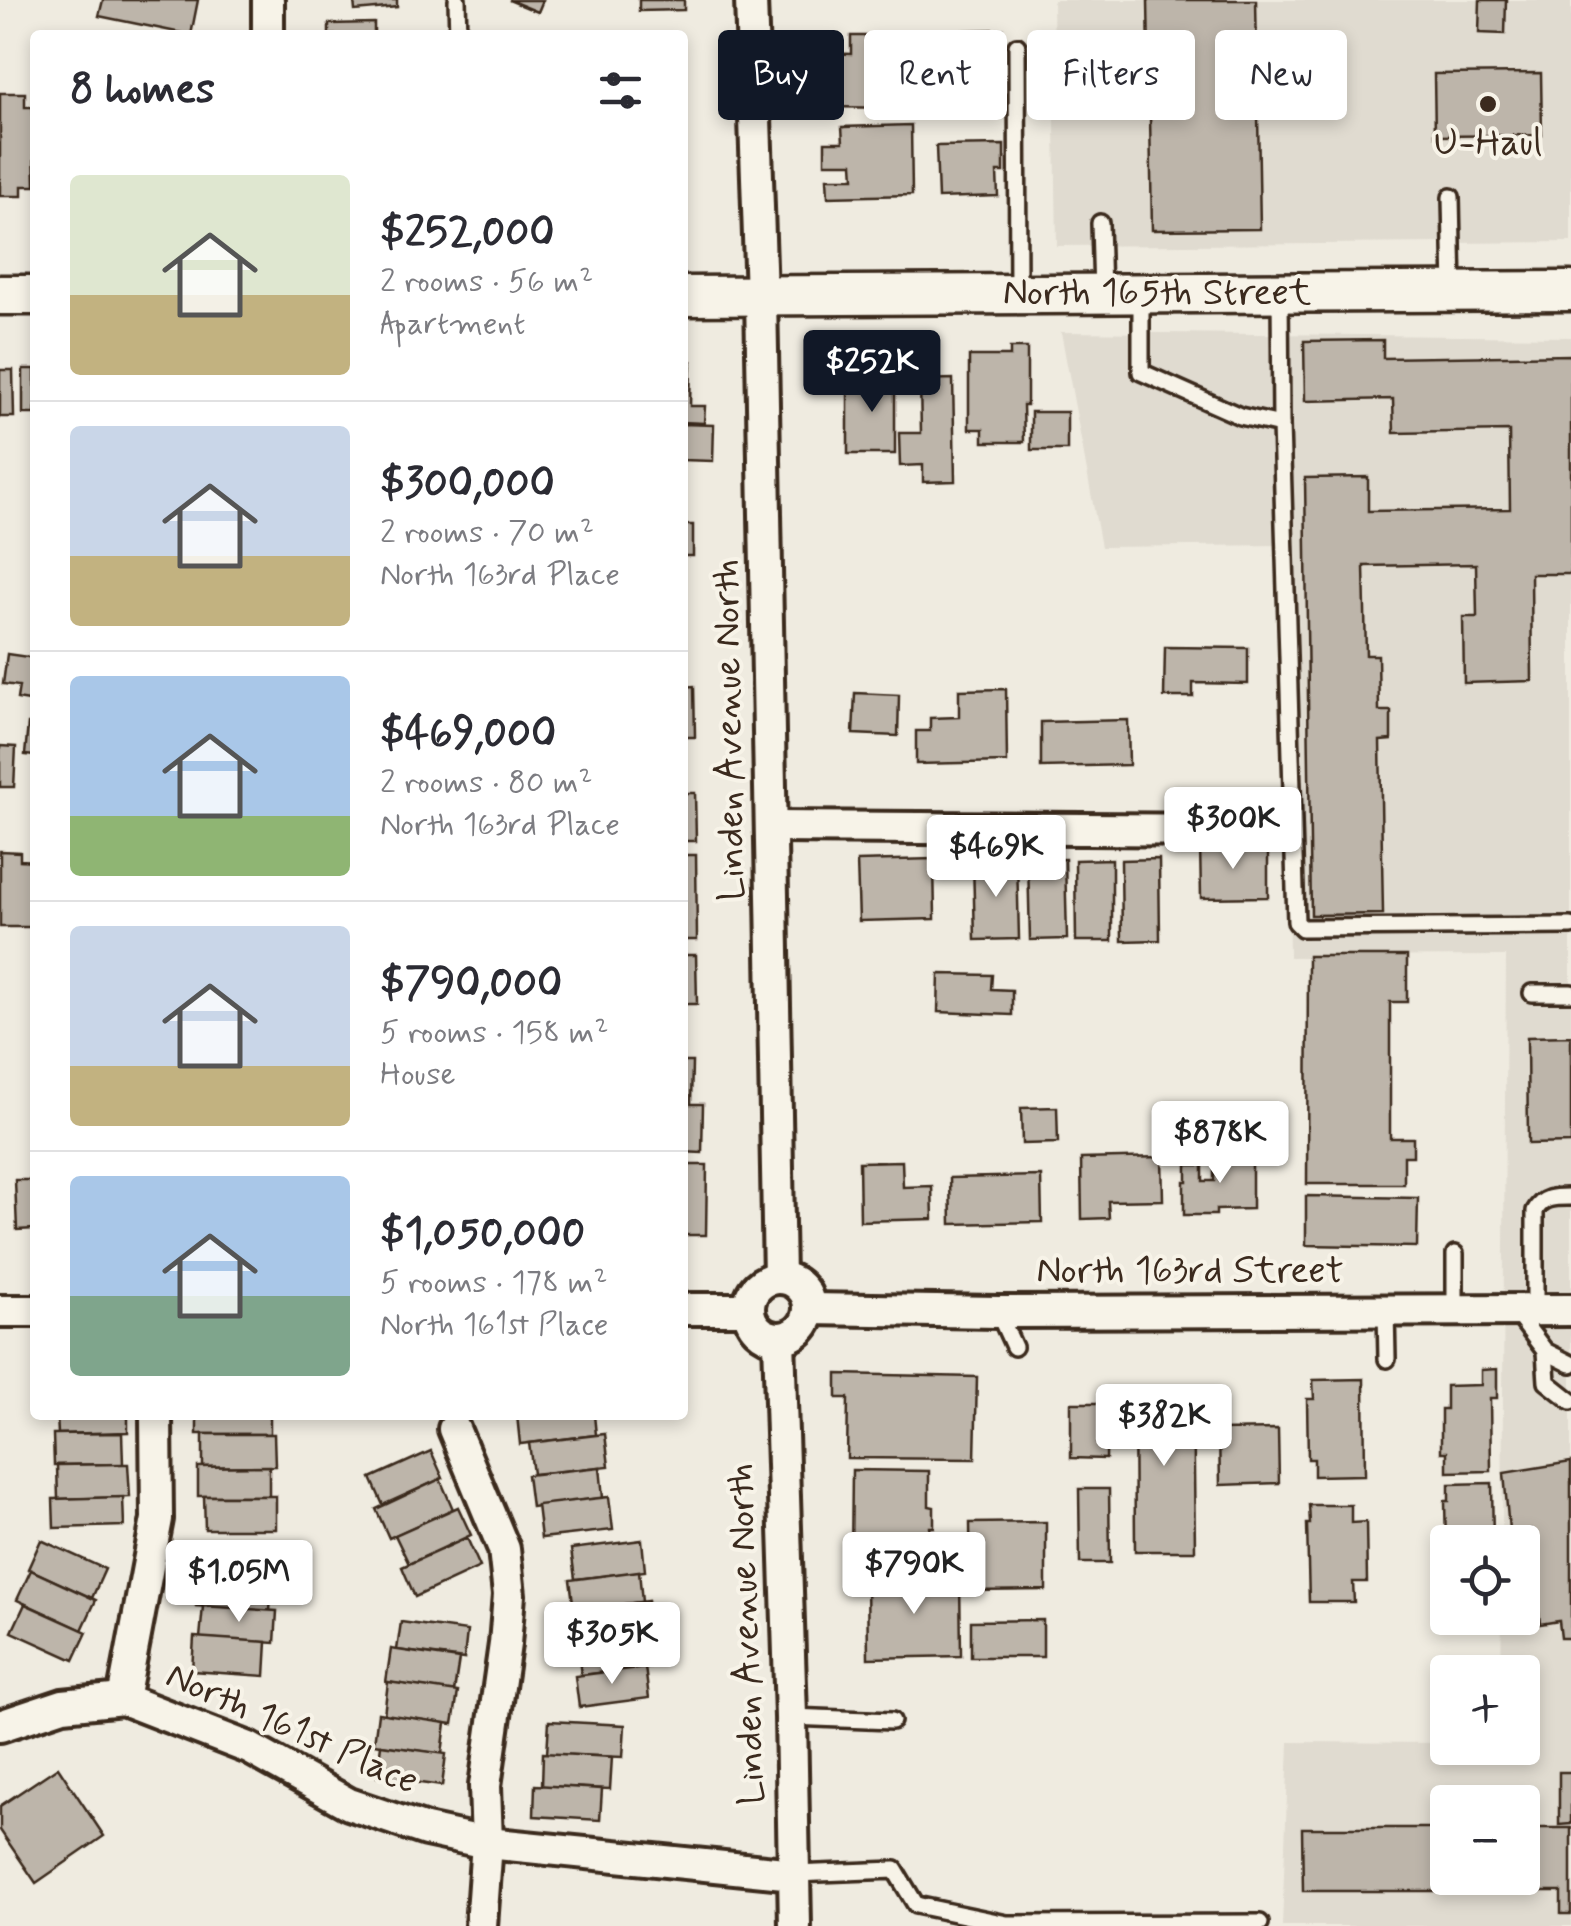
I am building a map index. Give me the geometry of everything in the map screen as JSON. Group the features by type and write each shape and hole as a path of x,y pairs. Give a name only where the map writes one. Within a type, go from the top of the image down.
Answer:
{"street":[{"path":"268,0 268,30"},
{"name":"Linden Avenue North","path":"752,0 762,296 779,1278"},
{"name":"North 165th Street","path":"688,296 1571,291"},
{"path":"0,295 30,295"},
{"path":"773,828 1238,830"},
{"path":"779,1278 801,1287 810,1308 801,1330 779,1339 758,1330 749,1308 758,1287 779,1278"},
{"path":"688,1308 749,1308"},
{"name":"North 163rd Street","path":"810,1308 998,1312 1571,1310"},
{"path":"0,1311 30,1311"},
{"name":"Linden Avenue North","path":"779,1339 794,1926"},
{"path":"123,1699 156,1520 156,1420"},
{"path":"454,1429 504,1550 509,1595 485,1786 487,1843 481,1926"},
{"name":"North 161st Place","path":"0,1726 63,1705 123,1699 249,1748 349,1804 426,1830 487,1843 794,1874"}],"lane":[{"path":"456,0 458,30"},
{"path":"1018,46 1018,294"},
{"path":"1451,197 1452,292"},
{"path":"1100,223 1102,294"},
{"path":"1280,292 1296,922 1302,928 1571,926"},
{"path":"1142,294 1142,372 1240,416 1281,425"},
{"path":"1532,993 1571,993"},
{"path":"1571,1196 1546,1199 1536,1211 1524,1310 1545,1351 1547,1382 1571,1401"},
{"path":"1455,1254 1455,1310"},
{"path":"1386,1310 1387,1359"},
{"path":"998,1312 1014,1347"},
{"path":"1545,1351 1571,1364"},
{"path":"791,1718 892,1721"},
{"path":"794,1874 895,1870 916,1905 1007,1924 1260,1923"}],"shaded area":[{"path":"1053,0 1571,0 1571,242 1057,246 1055,120 1195,120 1195,30 1053,30"},
{"path":"1061,332 1571,337 1571,1926 1282,1926 1289,1742 1430,1743 1430,1765 1540,1765 1540,1655 1501,1655 1502,1635 1540,1635 1540,1525 1502,1525 1506,956 1289,957 1283,545 1101,547"}],"building":[{"path":"103,0 198,0 192,30 167,30 99,16"},
{"path":"354,0 397,0 397,7 355,11"},
{"path":"509,0 543,0 538,12"},
{"path":"639,0 684,0 684,10 639,11"},
{"path":"1148,0 1256,0 1257,30 1215,30 1215,120 1258,120 1260,229 1152,230 1150,120 1195,120 1195,30 1149,30"},
{"path":"1480,0 1506,0 1505,34 1479,33"},
{"path":"374,23 374,30 329,30 329,24"},
{"path":"851,36 864,36 864,108 844,107 844,54 851,54"},
{"name":"U-Haul","path":"1541,73 1542,135 1435,136 1434,74"},
{"path":"0,93 25,93 25,107 30,107 30,186 22,186 22,196 0,196"},
{"path":"911,125 912,195 828,197 827,178 854,178 853,163 825,163 825,142 843,142 842,127"},
{"path":"1004,145 1004,172 997,172 998,196 938,198 936,146"},
{"path":"1383,340 1383,358 1571,355 1571,574 1531,574 1532,681 1464,683 1463,617 1477,617 1476,564 1364,566 1366,655 1378,655 1379,711 1391,711 1391,740 1380,741 1383,914 1311,915 1305,478 1368,477 1368,511 1510,509 1509,431 1394,433 1393,399 1305,401 1304,341"},
{"path":"1010,348 1027,348 1024,442 983,442 983,429 969,429 969,356 1010,356"},
{"path":"688,361 690,406 705,406 704,423 688,422"},
{"path":"23,369 30,369 30,414 23,414"},
{"path":"0,370 13,370 14,417 0,417"},
{"path":"866,372 895,372 895,454 848,454 848,382 866,382"},
{"path":"953,379 955,481 923,482 923,465 900,466 899,433 921,433 920,380"},
{"path":"1031,412 1067,412 1067,450 1031,450"},
{"path":"688,424 714,425 713,461 688,460"},
{"path":"688,525 693,525 693,556 688,556"},
{"path":"1165,647 1248,648 1248,684 1193,683 1193,697 1164,697"},
{"path":"7,654 30,657 30,701 17,699 19,686 3,684"},
{"path":"688,686 694,686 695,737 688,737"},
{"path":"1006,689 1007,762 916,764 916,731 930,731 930,718 959,717 959,690"},
{"path":"855,693 899,695 898,736 853,734"},
{"path":"1128,720 1129,765 1041,767 1041,722"},
{"path":"28,724 30,724 30,756 25,755"},
{"path":"0,746 16,747 14,787 0,787"},
{"path":"688,793 695,793 696,841 688,841"},
{"path":"1200,843 1226,843 1226,851 1268,850 1268,897 1201,898"},
{"path":"0,851 20,852 20,860 30,861 30,927 0,927"},
{"path":"688,855 696,855 697,940 688,940"},
{"path":"934,859 935,919 859,921 857,861"},
{"path":"1017,859 1019,939 975,940 973,860"},
{"path":"1065,859 1067,939 1030,940 1028,860"},
{"path":"1112,859 1112,941 1076,941 1075,860"},
{"path":"1159,859 1160,940 1122,941 1121,860"},
{"path":"688,955 696,955 697,1004 688,1004"},
{"path":"1308,956 1407,956 1407,1002 1390,1002 1390,1138 1413,1138 1413,1156 1404,1156 1404,1184 1307,1184"},
{"path":"939,974 992,975 991,989 1012,990 1012,1015 938,1012"},
{"path":"1571,1036 1571,1143 1528,1144 1527,1037"},
{"path":"688,1062 692,1062 691,1104 703,1104 702,1153 688,1152"},
{"path":"1057,1107 1058,1143 1022,1144 1021,1108"},
{"path":"1214,1155 1252,1155 1252,1209 1184,1215 1187,1165 1203,1165 1203,1181 1214,1181"},
{"path":"1162,1157 1163,1200 1108,1201 1109,1218 1082,1219 1081,1159"},
{"path":"902,1161 903,1187 932,1186 933,1219 860,1221 859,1162"},
{"path":"688,1165 707,1165 706,1235 688,1235"},
{"path":"1041,1176 1042,1222 951,1224 950,1178"},
{"path":"15,1180 30,1180 30,1229 17,1230"},
{"path":"1306,1196 1418,1198 1417,1247 1306,1245"},
{"path":"1497,1369 1497,1398 1490,1398 1491,1471 1447,1472 1447,1452 1441,1452 1441,1409 1446,1409 1446,1386 1481,1385 1481,1370"},
{"path":"837,1374 977,1377 975,1459 847,1458 848,1398 837,1398"},
{"path":"1364,1379 1365,1475 1314,1476 1314,1459 1308,1459 1307,1399 1314,1399 1313,1380"},
{"path":"1193,1387 1195,1551 1135,1551 1134,1388"},
{"path":"1071,1403 1107,1403 1106,1459 1071,1458"},
{"path":"57,1420 128,1420 128,1432 58,1434"},
{"path":"197,1420 270,1420 270,1434 197,1434"},
{"path":"518,1420 594,1420 596,1435 520,1444"},
{"path":"1278,1429 1279,1483 1220,1485 1219,1430"},
{"path":"122,1433 123,1464 54,1465 53,1434"},
{"path":"203,1434 274,1434 275,1466 203,1467"},
{"path":"605,1434 609,1466 533,1474 529,1443"},
{"path":"431,1451 443,1478 383,1505 371,1478"},
{"path":"1571,1462 1571,1638 1561,1638 1559,1621 1540,1624 1540,1525 1509,1525 1504,1473"},
{"path":"128,1464 130,1497 58,1499 57,1465"},
{"path":"269,1466 269,1496 198,1496 198,1467"},
{"path":"600,1467 603,1498 531,1507 527,1475"},
{"path":"852,1470 929,1471 929,1506 934,1507 930,1563 851,1562"},
{"path":"440,1479 453,1509 389,1538 376,1509"},
{"path":"1492,1483 1493,1525 1446,1525 1449,1484"},
{"path":"1079,1489 1109,1489 1110,1563 1080,1563"},
{"path":"204,1496 276,1496 276,1529 205,1529"},
{"path":"123,1497 124,1526 54,1528 53,1499"},
{"path":"609,1497 613,1530 541,1538 537,1505"},
{"path":"1309,1505 1351,1505 1351,1523 1366,1522 1367,1582 1353,1582 1354,1602 1309,1602"},
{"path":"458,1507 471,1535 409,1564 395,1535"},
{"path":"1046,1522 1046,1590 971,1591 970,1523"},
{"path":"467,1538 480,1567 415,1597 402,1567"},
{"path":"41,1540 105,1569 92,1598 28,1569"},
{"path":"642,1540 645,1571 575,1579 571,1549"},
{"path":"195,1544 268,1549 266,1582 192,1576"},
{"path":"31,1570 96,1600 82,1630 17,1600"},
{"path":"639,1571 642,1602 574,1610 570,1580"},
{"path":"923,1575 923,1579 960,1579 961,1656 868,1658 867,1578"},
{"path":"198,1577 272,1582 270,1611 196,1606"},
{"path":"648,1601 652,1633 583,1642 579,1610"},
{"path":"25,1604 87,1632 74,1660 12,1632"},
{"path":"203,1606 277,1611 275,1643 200,1638"},
{"path":"1043,1620 1043,1657 971,1657 971,1621"},
{"path":"401,1622 467,1631 464,1659 397,1650"},
{"path":"646,1634 650,1667 581,1675 577,1642"},
{"path":"194,1637 267,1642 265,1676 192,1671"},
{"path":"391,1649 459,1659 454,1692 386,1682"},
{"path":"645,1667 649,1698 579,1707 575,1676"},
{"path":"388,1682 458,1692 453,1724 384,1715"},
{"path":"378,1713 446,1723 442,1754 374,1744"},
{"path":"549,1721 625,1725 623,1757 547,1754"},
{"path":"381,1745 446,1754 442,1786 377,1777"},
{"path":"543,1753 612,1757 610,1789 542,1786"},
{"path":"58,1767 104,1836 36,1883 0,1830 0,1806"},
{"path":"1559,1772 1571,1772 1571,1824 1559,1825"},
{"path":"535,1785 602,1789 600,1820 534,1816"},
{"path":"1302,1828 1430,1828 1430,1891 1303,1891"},
{"path":"1540,1828 1571,1828 1571,1914 1561,1914 1561,1891 1540,1891"}],"place":[{"name":"U-Haul","path":"1488,104"}]}
